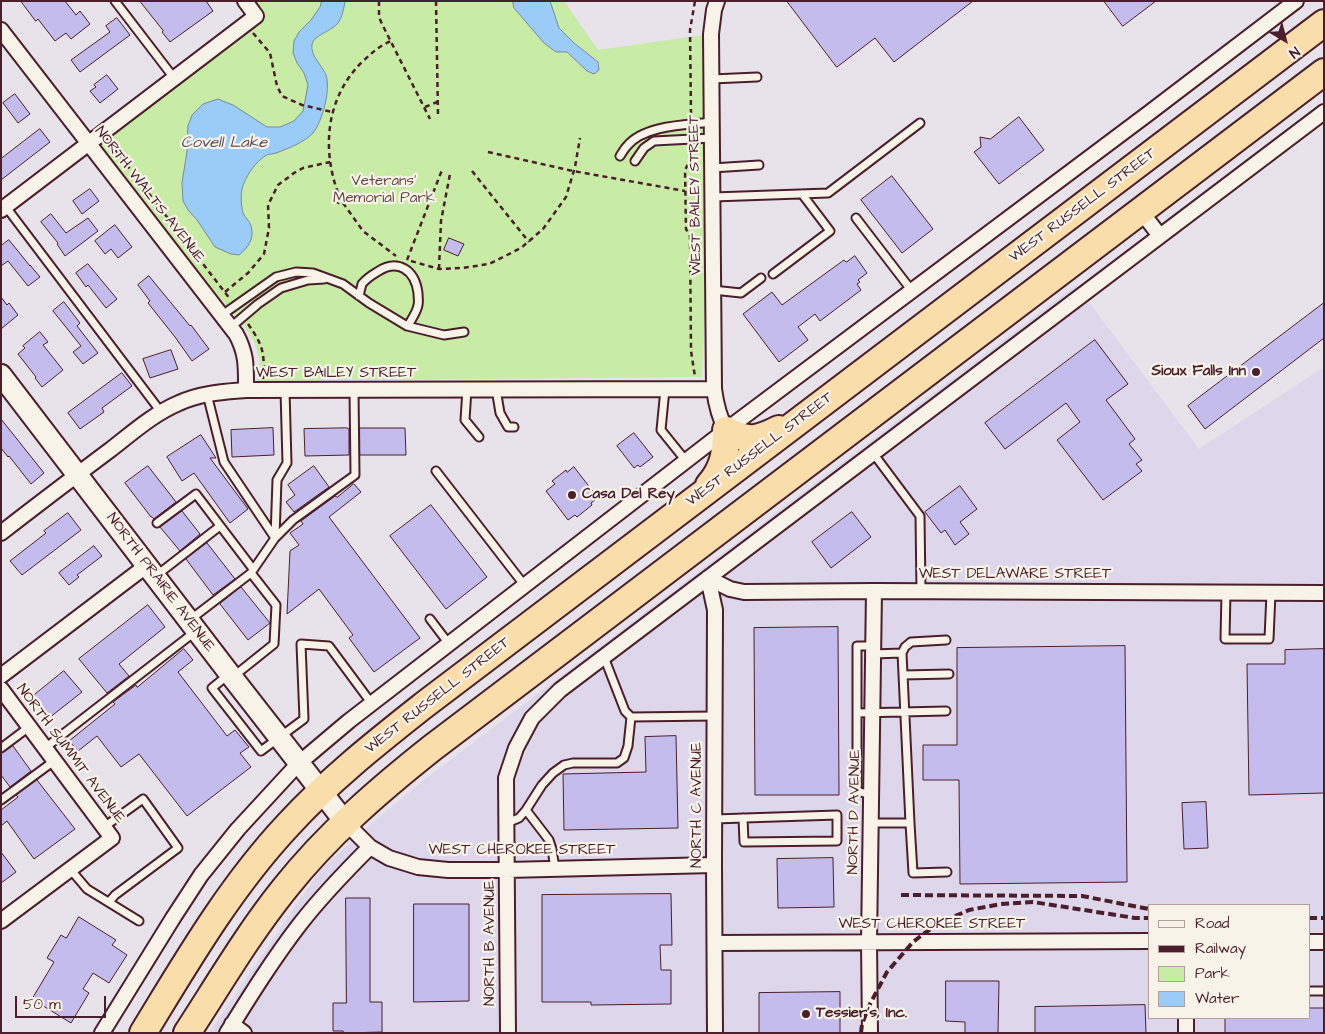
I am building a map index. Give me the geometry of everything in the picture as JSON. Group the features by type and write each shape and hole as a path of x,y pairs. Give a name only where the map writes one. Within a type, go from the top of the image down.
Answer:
{"highway":[{"name":"WEST RUSSELL STREET","path":"144,1033 199,941 254,865 286,826 320,791 374,744 1324,23"},
{"path":"187,1033 255,928 285,888 345,822 394,778 1324,72"},
{"path":"695,500 711,482 723,462 726,448 726,430 749,439 759,438 781,428 826,400"}],"street":[{"path":"3,209 251,20 245,1"},
{"name":"WEST BAILEY STREET","path":"717,1 711,34 714,389 719,412 726,430"},
{"path":"102,1033 173,918 202,875 238,829 298,764 372,704 726,430 1296,1"},
{"name":"NORTH WALTS AVENUE","path":"1,30 231,327 240,341 245,355 246,390"},
{"path":"604,657 1324,112"},
{"path":"1140,210 1160,236"},
{"name":"NORTH PRAIRIE AVENUE","path":"1,375 298,764 345,822"},
{"name":"WEST BAILEY STREET","path":"1,533 148,420 179,402 207,394 246,390 714,389"},
{"path":"1,676 150,571"},
{"name":"WEST DELAWARE STREET","path":"708,578 730,589 744,592 1324,593"},
{"name":"NORTH C AVENUE","path":"708,578 715,610 715,1033"},
{"name":"NORTH D AVENUE","path":"870,1033 874,591"},
{"name":"NORTH B AVENUE","path":"508,1033 506,778 516,748 532,718 560,690 604,657"},
{"name":"NORTH SUMMIT AVENUE","path":"1,690 108,833"},
{"name":"WEST CHEROKEE STREET","path":"345,822 370,847 389,858 418,867 448,870 508,870 714,865"},
{"path":"1,921 70,870 108,833"},
{"path":"244,1033 229,1029 263,975 299,925 334,882 370,847"},
{"name":"WEST CHEROKEE STREET","path":"715,943 1148,941"},
{"path":"1310,942 1324,942"},
{"path":"1186,1019 1186,1033"}],"lane":[{"path":"115,1 174,78"},
{"path":"712,79 757,77"},
{"path":"620,156 627,144 644,133 663,128 712,122"},
{"path":"713,197 828,192 920,123"},
{"path":"634,161 644,148 654,141 712,138"},
{"path":"712,168 759,165"},
{"path":"773,274 830,231 802,194"},
{"path":"3,209 161,412"},
{"path":"856,218 912,291"},
{"path":"358,296 362,284 381,269 389,266 404,268 415,280 417,286 418,305 408,326"},
{"path":"222,315 276,277 296,272 313,273 344,284 358,296 408,326 444,335 464,332"},
{"path":"231,327 258,304 281,288 308,280 327,278"},
{"path":"714,290 741,293 761,278"},
{"path":"496,389 500,413 508,427 514,427"},
{"path":"665,389 661,430 686,462"},
{"path":"275,538 277,480 287,463 285,390"},
{"path":"45,748 192,626 252,571 275,538 293,520 355,475 354,390"},
{"path":"467,390 465,420 479,437"},
{"path":"207,394 224,462 275,538"},
{"path":"873,453 920,516 921,591"},
{"path":"436,471 525,586"},
{"path":"157,523 196,494 276,604 274,644 231,676"},
{"path":"150,571 220,526"},
{"path":"1226,592 1224,639 1269,639 1271,592"},
{"path":"430,619 449,644"},
{"path":"946,640 911,642 902,652 914,873 947,872"},
{"path":"278,737 304,718 301,644 328,646 372,704"},
{"path":"871,795 857,791 857,646 873,650 902,652"},
{"path":"507,823 519,818 542,785 564,765 573,763 617,763 624,758 628,746 630,717 625,711 604,657"},
{"path":"903,675 949,674"},
{"path":"857,713 946,711"},
{"path":"630,717 715,716"},
{"path":"1,748 30,727"},
{"path":"1,800 54,760"},
{"path":"108,833 143,799 178,848 108,902"},
{"path":"526,810 548,840 552,849 555,869"},
{"path":"714,818 837,815 836,841 744,842 743,818"},
{"path":"871,823 910,823"},
{"path":"70,870 87,889 138,921"},
{"path":"1310,991 1324,991"}],"path":[{"path":"379,1 379,17 430,119"},
{"path":"436,1 438,114"},
{"path":"691,125 690,30 695,1"},
{"path":"251,20 270,53 279,93 302,105 332,112"},
{"path":"391,41 373,51 356,68 345,83 332,112 329,132 330,162 338,193 335,197 336,201 343,203 363,230 396,256 439,269 462,268 489,264 521,248 543,230 566,197 574,171 580,138"},
{"path":"425,107 437,102"},
{"path":"691,139 690,160 685,170 686,228 690,236 691,351 696,389"},
{"path":"488,152 574,171 686,191"},
{"path":"224,292 248,273 264,254 269,228 268,205 278,185 303,168 330,162"},
{"path":"407,260 442,170"},
{"path":"472,171 528,242"},
{"path":"439,269 441,220 450,174"},
{"path":"338,193 342,192 346,195 343,203"}],"shaded area":[{"path":"1076,285 1199,449 1324,367 1324,1033 209,1033 321,869 428,777"}],"green space":[{"name":"Veterans' Memorial Park","path":"245,1 564,1 598,50 711,34 712,138 702,377 257,381 260,361 254,341 244,326 89,144 256,16"}],"water":[{"name":"Covell Lake","path":"322,1 345,1 342,16 338,23 316,38 312,44 313,52 326,75 327,81 322,114 310,136 290,147 265,156 258,161 250,172 243,186 241,198 243,213 250,223 252,235 248,246 239,255 231,254 215,247 183,201 182,183 187,151 188,126 192,115 203,104 218,99 233,105 267,127 280,127 294,121 303,111 308,85 293,53 294,41 299,32 311,20"},
{"path":"513,1 550,1 559,28 598,62 599,70 594,74 587,71 567,52 556,52 544,43 514,8"}],"building":[{"path":"21,1 65,1 76,15 80,11 90,24 71,39 66,33 55,41 38,19 36,21"},
{"path":"140,1 206,1 213,11 170,42"},
{"path":"787,1 973,1 894,62 875,38 837,67"},
{"path":"1104,1 1156,1 1123,26"},
{"path":"117,18 130,35 80,72 71,60 110,32 106,26"},
{"path":"107,75 118,89 100,103 90,91 96,87 94,85"},
{"path":"15,94 30,114 18,123 3,103"},
{"path":"1019,117 1044,150 999,184 974,152 981,147 980,137 990,139"},
{"path":"40,129 50,142 1,180 1,159"},
{"path":"892,176 933,229 902,253 861,200"},
{"path":"90,189 99,201 82,214 73,201"},
{"path":"51,214 66,233 88,218 98,231 65,256 58,243 41,222"},
{"path":"115,225 132,247 118,258 111,249 105,254 95,241"},
{"path":"449,238 464,244 458,256 444,250"},
{"path":"9,240 40,277 28,286 8,261 1,266 1,246"},
{"path":"855,256 867,273 858,280 860,282 857,284 861,290 820,321 815,314 798,327 808,340 779,362 743,314 772,292 782,305 844,260 846,262"},
{"path":"88,264 117,299 106,308 88,285 86,287 76,273"},
{"path":"149,276 209,349 192,361 148,303 150,301 138,285"},
{"path":"1,297 7,305 9,303 18,315 1,329"},
{"path":"64,302 80,323 77,326 98,353 83,364 73,352 81,346 53,311"},
{"name":"Sioux Falls Inn","path":"1324,303 1324,338 1205,429 1188,406"},
{"path":"40,332 48,342 43,345 63,370 42,387 18,354 25,348 23,346"},
{"path":"1095,340 1128,384 1106,400 1135,439 1129,444 1142,460 1136,464 1142,471 1103,500 1057,440 1080,422 1066,403 1005,449 985,423"},
{"path":"171,350 178,369 150,378 143,359"},
{"path":"122,373 132,386 102,408 104,412 80,429 68,413"},
{"path":"1,419 44,473 31,484 1,448"},
{"path":"273,428 274,455 232,457 231,430"},
{"path":"360,428 405,428 406,455 360,455"},
{"path":"304,429 349,429 349,455 305,456"},
{"path":"634,433 653,457 640,467 638,465 634,468 617,446"},
{"path":"201,435 216,458 210,458 248,509 230,523 194,473 182,481 167,457"},
{"path":"148,466 176,502 154,519 125,483"},
{"path":"314,466 329,487 294,512 286,502 295,495 288,485"},
{"name":"Casa Del Rey","path":"574,467 598,498 577,517 575,515 568,520 546,491 555,484 552,481 566,470 567,472"},
{"path":"354,484 361,492 329,517 420,638 374,672 349,638 353,635 319,589 287,614 290,551 299,545 290,533 303,524 301,521"},
{"path":"960,486 977,509 960,522 969,534 955,545 945,530 941,533 925,512"},
{"path":"431,505 487,577 446,609 390,536"},
{"path":"182,511 200,534 180,551 160,527"},
{"path":"852,512 871,537 831,568 812,542"},
{"path":"68,513 81,530 22,575 10,561"},
{"path":"207,543 235,579 213,595 186,559"},
{"path":"94,546 102,556 77,575 79,577 69,585 59,573"},
{"path":"241,587 270,623 248,640 220,604"},
{"path":"148,605 165,627 119,664 129,676 107,693 79,659"},
{"path":"838,627 839,795 755,795 754,628"},
{"path":"1125,646 1127,882 960,884 959,780 923,780 923,745 957,745 957,648"},
{"path":"184,649 193,660 178,672 227,736 235,730 249,747 240,753 251,767 187,816 139,754 121,767 97,736 78,751 69,741 115,704 113,702 136,685 137,687"},
{"path":"1324,649 1324,793 1249,795 1247,664 1285,664 1285,650"},
{"path":"64,671 82,692 49,718 32,697"},
{"path":"676,736 678,828 564,830 563,774 646,772 645,737"},
{"path":"13,746 31,771 10,787 1,775 1,753"},
{"path":"37,780 75,829 34,859 7,821 1,826 1,810 18,797 16,795"},
{"path":"1206,802 1208,848 1184,849 1182,803"},
{"path":"1,852 16,872 1,883"},
{"path":"833,858 834,907 778,908 777,859"},
{"path":"671,894 672,945 660,945 661,970 671,970 671,1004 591,1005 591,1002 542,1002 542,895"},
{"path":"346,898 370,898 370,1002 382,1002 382,1032 344,1033 343,1031 333,1031 333,1003 346,1003"},
{"path":"414,904 469,904 469,1001 414,1002"},
{"path":"79,917 116,940 112,945 127,955 109,983 93,973 83,989 89,993 71,1023 32,999 54,962 47,958 61,935 66,938"},
{"path":"946,981 999,981 998,1033 965,1033 965,1022 946,1021"},
{"path":"840,992 840,1033 759,1033 759,993"},
{"path":"1145,1005 1146,1033 1035,1033 1035,1007"},
{"path":"1310,1008 1324,1008 1324,1033 1225,1033 1225,1019 1310,1019"}],"railway":[{"path":"901,895 1082,896 1148,909"},
{"path":"861,1033 862,1024 870,1004 887,972 913,942 944,921 969,910 1001,904 1033,902 1135,918 1148,918"},
{"path":"1310,918 1324,918"}],"place":[{"name":"Sioux Falls Inn","path":"1256,372"},
{"name":"Casa Del Rey","path":"572,495"},
{"name":"Tessier's, Inc.","path":"806,1014"}]}
